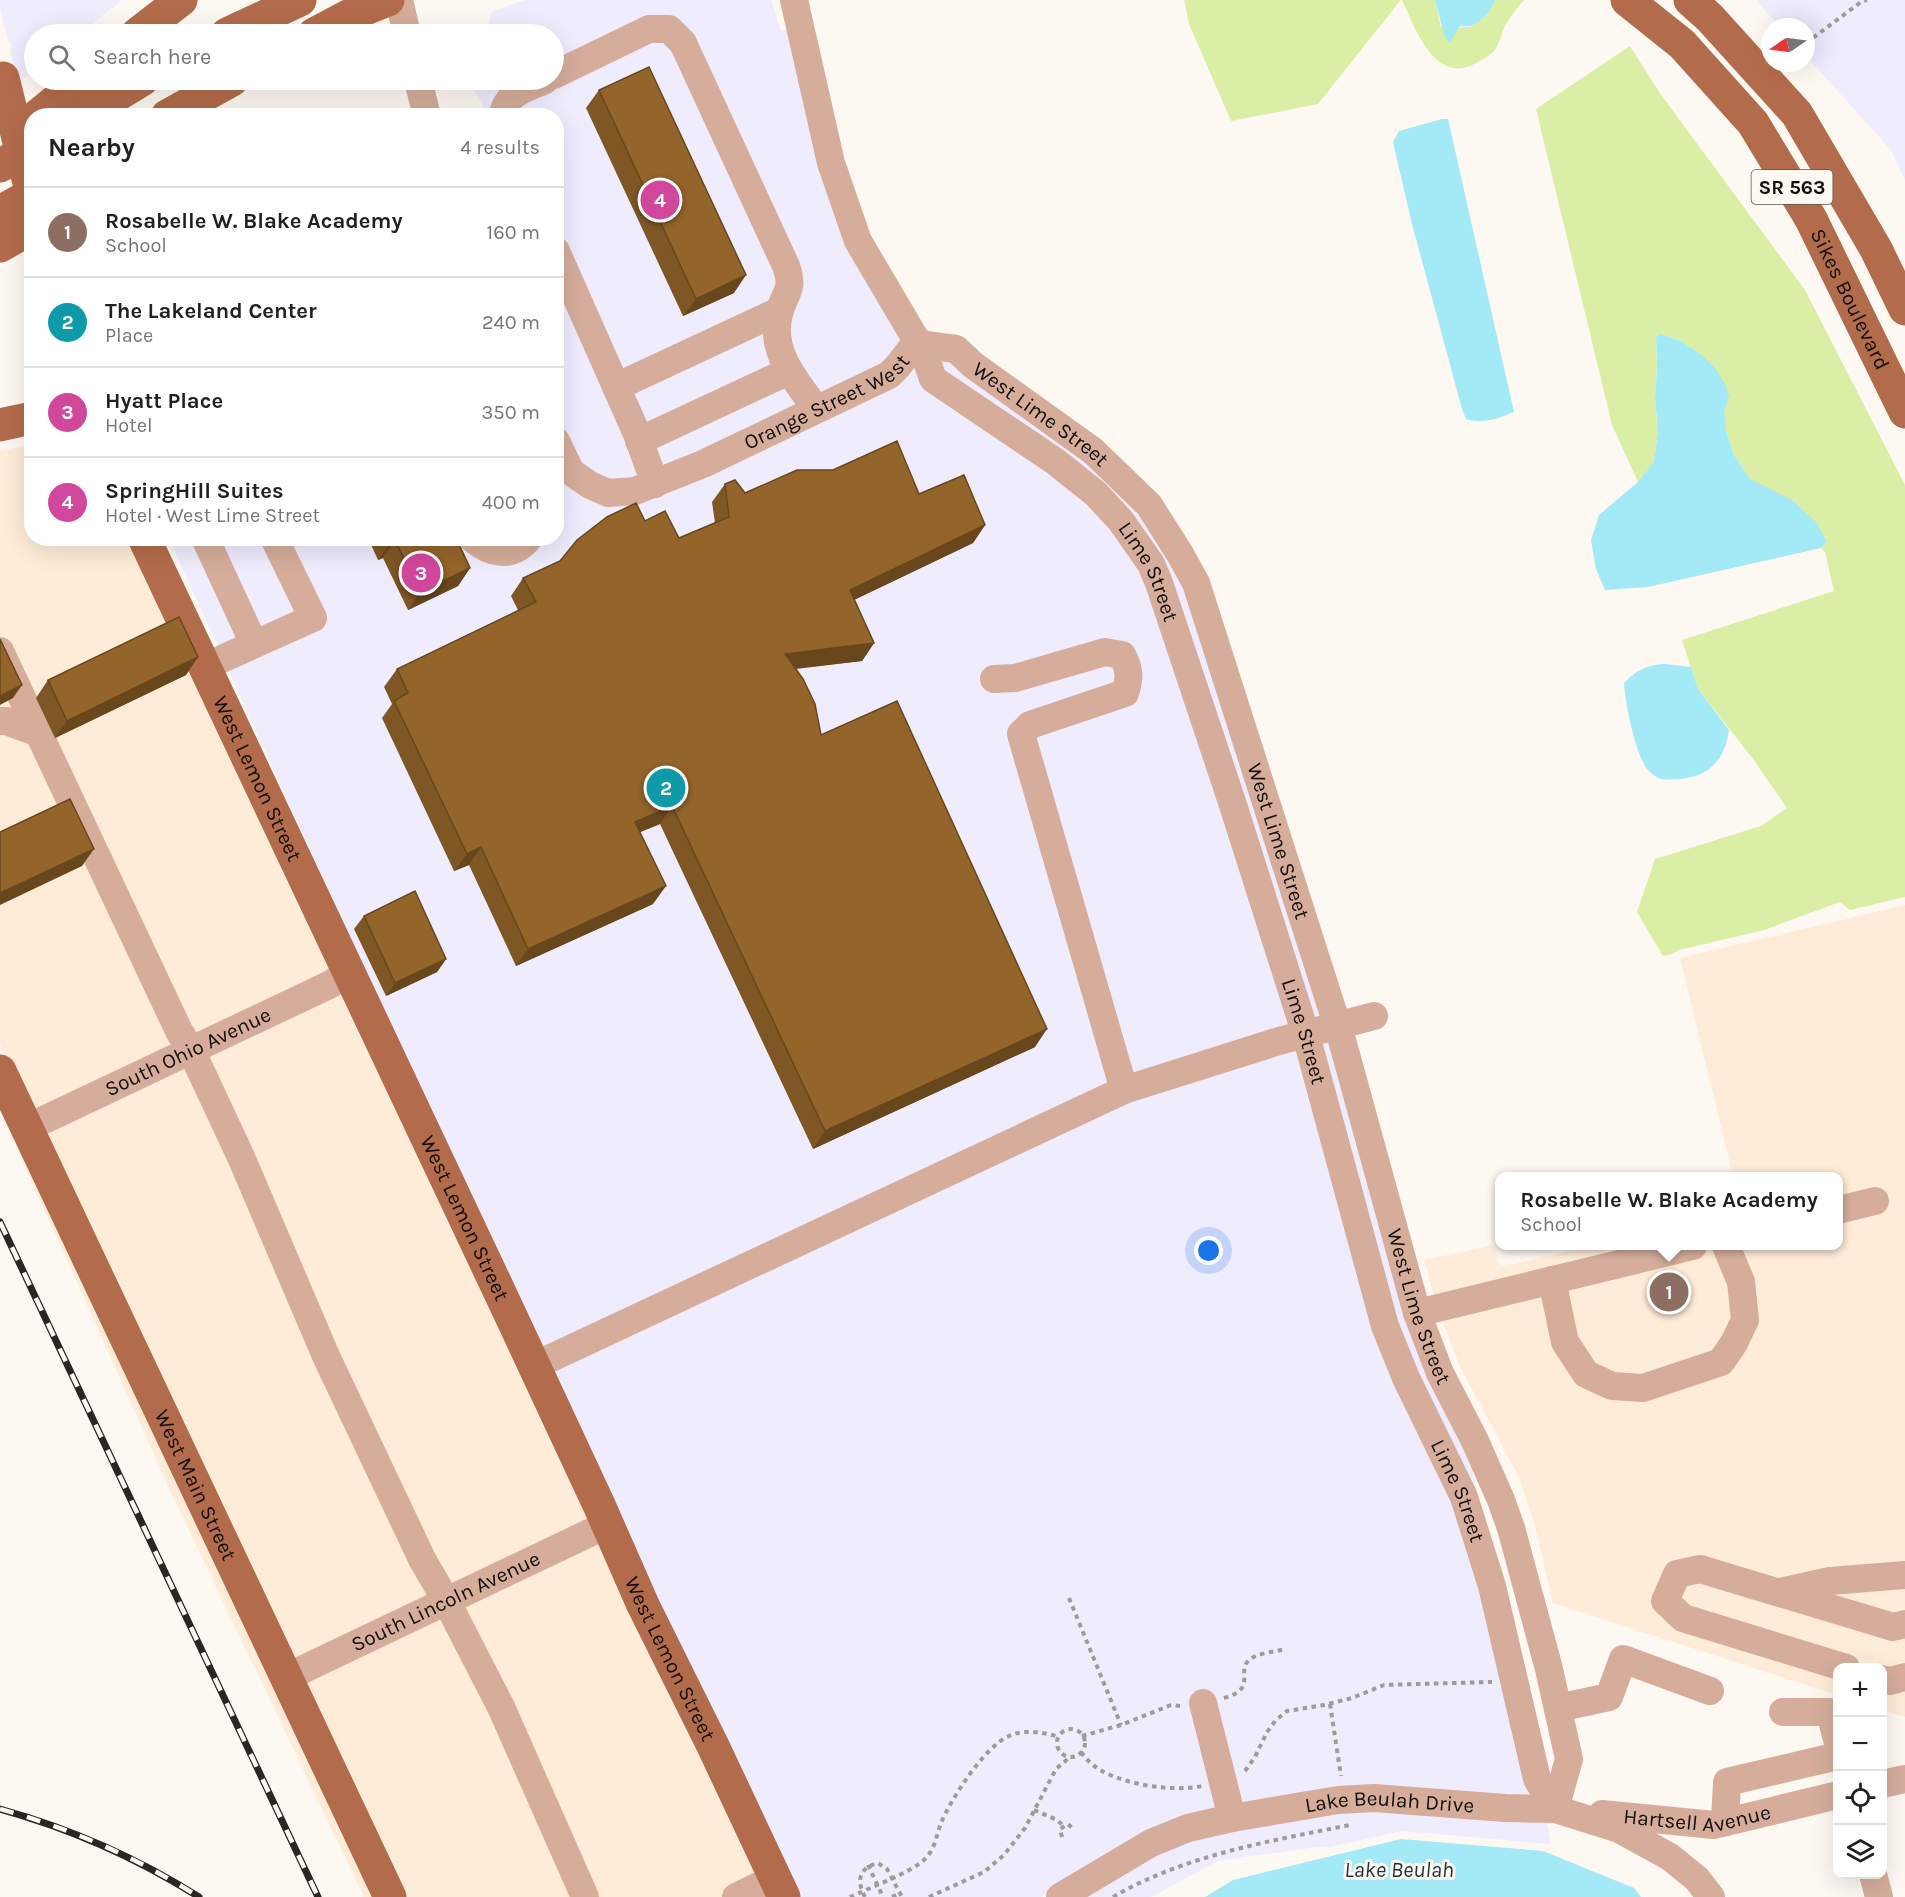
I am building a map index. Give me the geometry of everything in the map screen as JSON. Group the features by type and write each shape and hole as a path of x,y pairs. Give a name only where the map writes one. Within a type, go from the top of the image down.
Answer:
{"main road":[{"path":"150,24 181,0"},
{"path":"248,24 300,0"},
{"path":"333,24 388,0"},
{"name":"Sikes Boulevard","path":"1627,0 1683,44 1754,123 1811,219 1905,412"},
{"path":"1659,0 1688,22 1744,56"},
{"name":"Sikes Boulevard","path":"1690,0 1710,18 1797,114 1876,249 1905,309"},
{"path":"2,69 24,161"},
{"path":"48,108 69,90"},
{"path":"96,108 126,90"},
{"path":"181,108 214,90"},
{"path":"0,146 24,126"},
{"path":"0,166 24,152"},
{"path":"0,212 24,198"},
{"path":"0,246 24,232"},
{"path":"0,425 24,420"},
{"name":"West Lemon Street","path":"148,546 534,1366 599,1505 606,1525 779,1888"},
{"name":"West Main Street","path":"0,1071 390,1897"}],"street":[{"path":"399,0 405,24"},
{"path":"794,0 831,163 858,241 917,341"},
{"path":"564,70 650,29 669,29 683,43 790,276 790,288 779,311 776,325 777,341 781,357 816,410"},
{"path":"420,90 424,108"},
{"path":"504,108 510,96 523,90"},
{"path":"564,269 639,441 655,484"},
{"path":"616,387 779,311"},
{"name":"Orange Street West","path":"564,458 571,472 590,485 608,493 635,492 729,452 889,375 917,341"},
{"name":"West Lime Street","path":"917,341 927,345 956,349 973,365 1093,451 1149,505 1196,583 1337,1026 1417,1312 1440,1373 1475,1442 1511,1528 1569,1759 1555,1809"},
{"name":"Lime Street","path":"917,341 933,379 1056,462 1096,494 1121,521 1150,564 1162,591 1306,1035 1384,1326 1406,1378 1464,1497 1492,1586 1537,1779 1555,1809"},
{"path":"639,441 789,371"},
{"path":"209,546 254,644"},
{"path":"204,667 313,618 278,546"},
{"path":"481,546 486,550 501,552 519,546"},
{"path":"0,651 241,1157 326,1356 423,1561 447,1602 501,1707 585,1897"},
{"path":"994,679 1016,678 1104,652 1122,655 1129,667 1129,682 1125,693 1030,725 1021,734 1124,1090"},
{"path":"0,721 39,733"},
{"name":"South Ohio Avenue","path":"27,1128 329,985 349,972"},
{"path":"534,1366 1124,1090 1279,1041 1374,1016"},
{"path":"1843,1209 1875,1201"},
{"path":"1417,1312 1673,1250"},
{"path":"1552,1280 1565,1342 1586,1374 1612,1386 1643,1388 1721,1362 1734,1343 1745,1320 1741,1282 1728,1250"},
{"name":"South Lincoln Avenue","path":"285,1678 606,1525"},
{"path":"1833,1664 1683,1618 1665,1601 1677,1574 1700,1569 1893,1627 1905,1624"},
{"path":"1777,1592 1830,1581 1905,1575"},
{"path":"1557,1708 1609,1697 1623,1659 1710,1691"},
{"path":"1887,1680 1905,1677"},
{"path":"1203,1703 1232,1818"},
{"path":"1784,1712 1830,1712 1833,1724"},
{"path":"1725,1822 1727,1782 1833,1757"},
{"path":"1887,1783 1905,1779"},
{"name":"Hartsell Avenue","path":"1555,1809 1714,1825 1833,1796"},
{"name":"Lake Beulah Drive","path":"1060,1897 1151,1843 1188,1828 1338,1800 1374,1798 1505,1808 1555,1809 1618,1829 1670,1856 1697,1879 1711,1897"},
{"path":"1874,1879 1879,1897"},
{"path":"735,1897 779,1888"}],"path":[{"path":"1815,36 1867,0"},
{"path":"1069,1598 1121,1725"},
{"path":"1081,1752 1102,1772 1119,1778 1169,1789 1191,1788 1239,1776 1245,1772 1271,1726 1287,1711 1330,1704 1384,1685 1494,1682"},
{"path":"1330,1704 1342,1783"},
{"path":"929,1897 984,1872 997,1861 1025,1828 1056,1769 1070,1757 1081,1752 1085,1744 1080,1732 1068,1729 1059,1737 1058,1749 1062,1754 1070,1757"},
{"path":"850,1897 925,1859 935,1844 941,1823 954,1800 974,1768 994,1745 1009,1736 1024,1732 1048,1733 1059,1737"},
{"path":"1034,1810 1064,1825 1068,1824 1074,1830"},
{"path":"1062,1837 1060,1829 1064,1825"},
{"path":"1113,1897 1137,1883 1198,1860 1351,1825"},
{"path":"865,1897 860,1882 862,1871 878,1863 887,1869 901,1895 892,1897"},
{"path":"868,1866 883,1897"}],"shaded area":[{"path":"0,0 122,0 92,24 24,24 24,78 17,84 10,49 13,46 8,41"},
{"path":"526,0 771,0 781,31 789,29 904,341 882,366 633,482 612,483 581,465 564,428 564,108 484,108 474,90 564,90 564,24 489,24 492,11"},
{"path":"1756,0 1905,0 1905,180 1891,150 1815,66 1815,18 1772,18"},
{"path":"938,357 950,359 1085,459 1131,502 1184,586 1453,1424 1473,1472 1482,1516 1396,1322 1170,579 943,372"},
{"path":"915,362 1088,501 1140,569 1453,1501 1481,1589 1536,1799 1374,1787 1108,1855 1041,1897 796,1897 475,1213 172,546 564,546 564,472 603,503"},
{"path":"24,446 24,546 134,546 335,969 33,1114 0,1045 0,451"},
{"path":"1905,905 1905,1717 1887,1711 1887,1663 1833,1663 1833,1694 1553,1603 1535,1526 1519,1477 1461,1369 1440,1316 1424,1260 1494,1245 1500,1267 1574,1250 1843,1250 1843,1172 1732,1172 1680,958"},
{"path":"344,988 592,1520 291,1664 42,1132"},
{"path":"0,1098 377,1897 364,1897 174,1499 0,1111"},
{"path":"601,1539 769,1892 764,1897 403,1897 300,1682"},
{"path":"1339,1810 1546,1819 1551,1844 1402,1831 1330,1847 1218,1861 1151,1897 1080,1897 1120,1872 1192,1838"}],"green space":[{"path":"1184,0 1400,1 1318,104 1231,121 1189,24"},
{"path":"1402,0 1435,0 1441,27 1469,27 1479,22 1495,0 1524,0 1507,22 1494,51 1470,66 1457,68 1445,66 1435,58 1419,36"},
{"path":"1630,46 1659,92 1805,290 1905,485 1905,897 1850,910 1840,902 1764,930 1679,950 1663,956 1637,912 1655,859 1761,826 1787,808 1753,759 1698,689 1682,640 1834,591 1825,552 1821,548 1827,542 1750,479 1734,455 1699,353 1681,341 1661,334 1656,336 1655,399 1658,431 1654,461 1638,482 1612,425 1536,109"}],"water":[{"path":"1435,0 1495,0 1486,16 1474,25 1460,26 1450,42 1445,38"},
{"path":"1448,119 1514,412 1490,420 1466,419 1462,409 1412,224 1393,142 1399,131"},
{"path":"1661,334 1681,341 1715,368 1729,396 1724,411 1726,431 1734,455 1750,479 1792,500 1816,522 1827,542 1821,548 1648,587 1605,590 1596,569 1591,540 1599,515 1638,482 1654,461 1658,431 1655,399 1656,336"},
{"path":"1665,664 1691,667 1698,689 1729,730 1724,750 1714,765 1707,771 1690,778 1663,779 1649,771 1640,755 1626,703 1624,683 1642,669"},
{"name":"Lake Beulah","path":"1401,1839 1543,1851 1634,1888 1641,1897 1205,1897 1233,1880"}],"building":[{"path":"649,67 746,275 696,299 599,90"},
{"path":"897,441 919,494 964,475 985,525 850,590 874,643 785,654 803,679 815,704 821,735 897,701 1047,1029 825,1131 672,806 635,822 666,886 528,949 481,847 467,854 394,701 408,693 397,669 536,602 523,578 560,561 577,540 607,517 636,503 645,521 665,511 679,538 729,517 725,484 735,480 745,493 797,470 833,470"},
{"path":"398,546 460,546 470,568 420,592"},
{"path":"179,617 198,657 67,721 48,680"},
{"path":"0,639 22,685 0,696"},
{"path":"70,799 94,849 0,893 0,832"},
{"path":"415,891 446,959 395,983 364,916"}],"railway":[{"path":"0,1222 318,1897"},
{"path":"0,1809 53,1826 103,1846 151,1869 199,1897"}],"place":[{"name":"SpringHill Suites","path":"660,200"},
{"name":"Hyatt Place","path":"421,573"},
{"name":"The Lakeland Center","path":"666,788"},
{"name":"Rosabelle W. Blake Academy","path":"1669,1292"}]}
